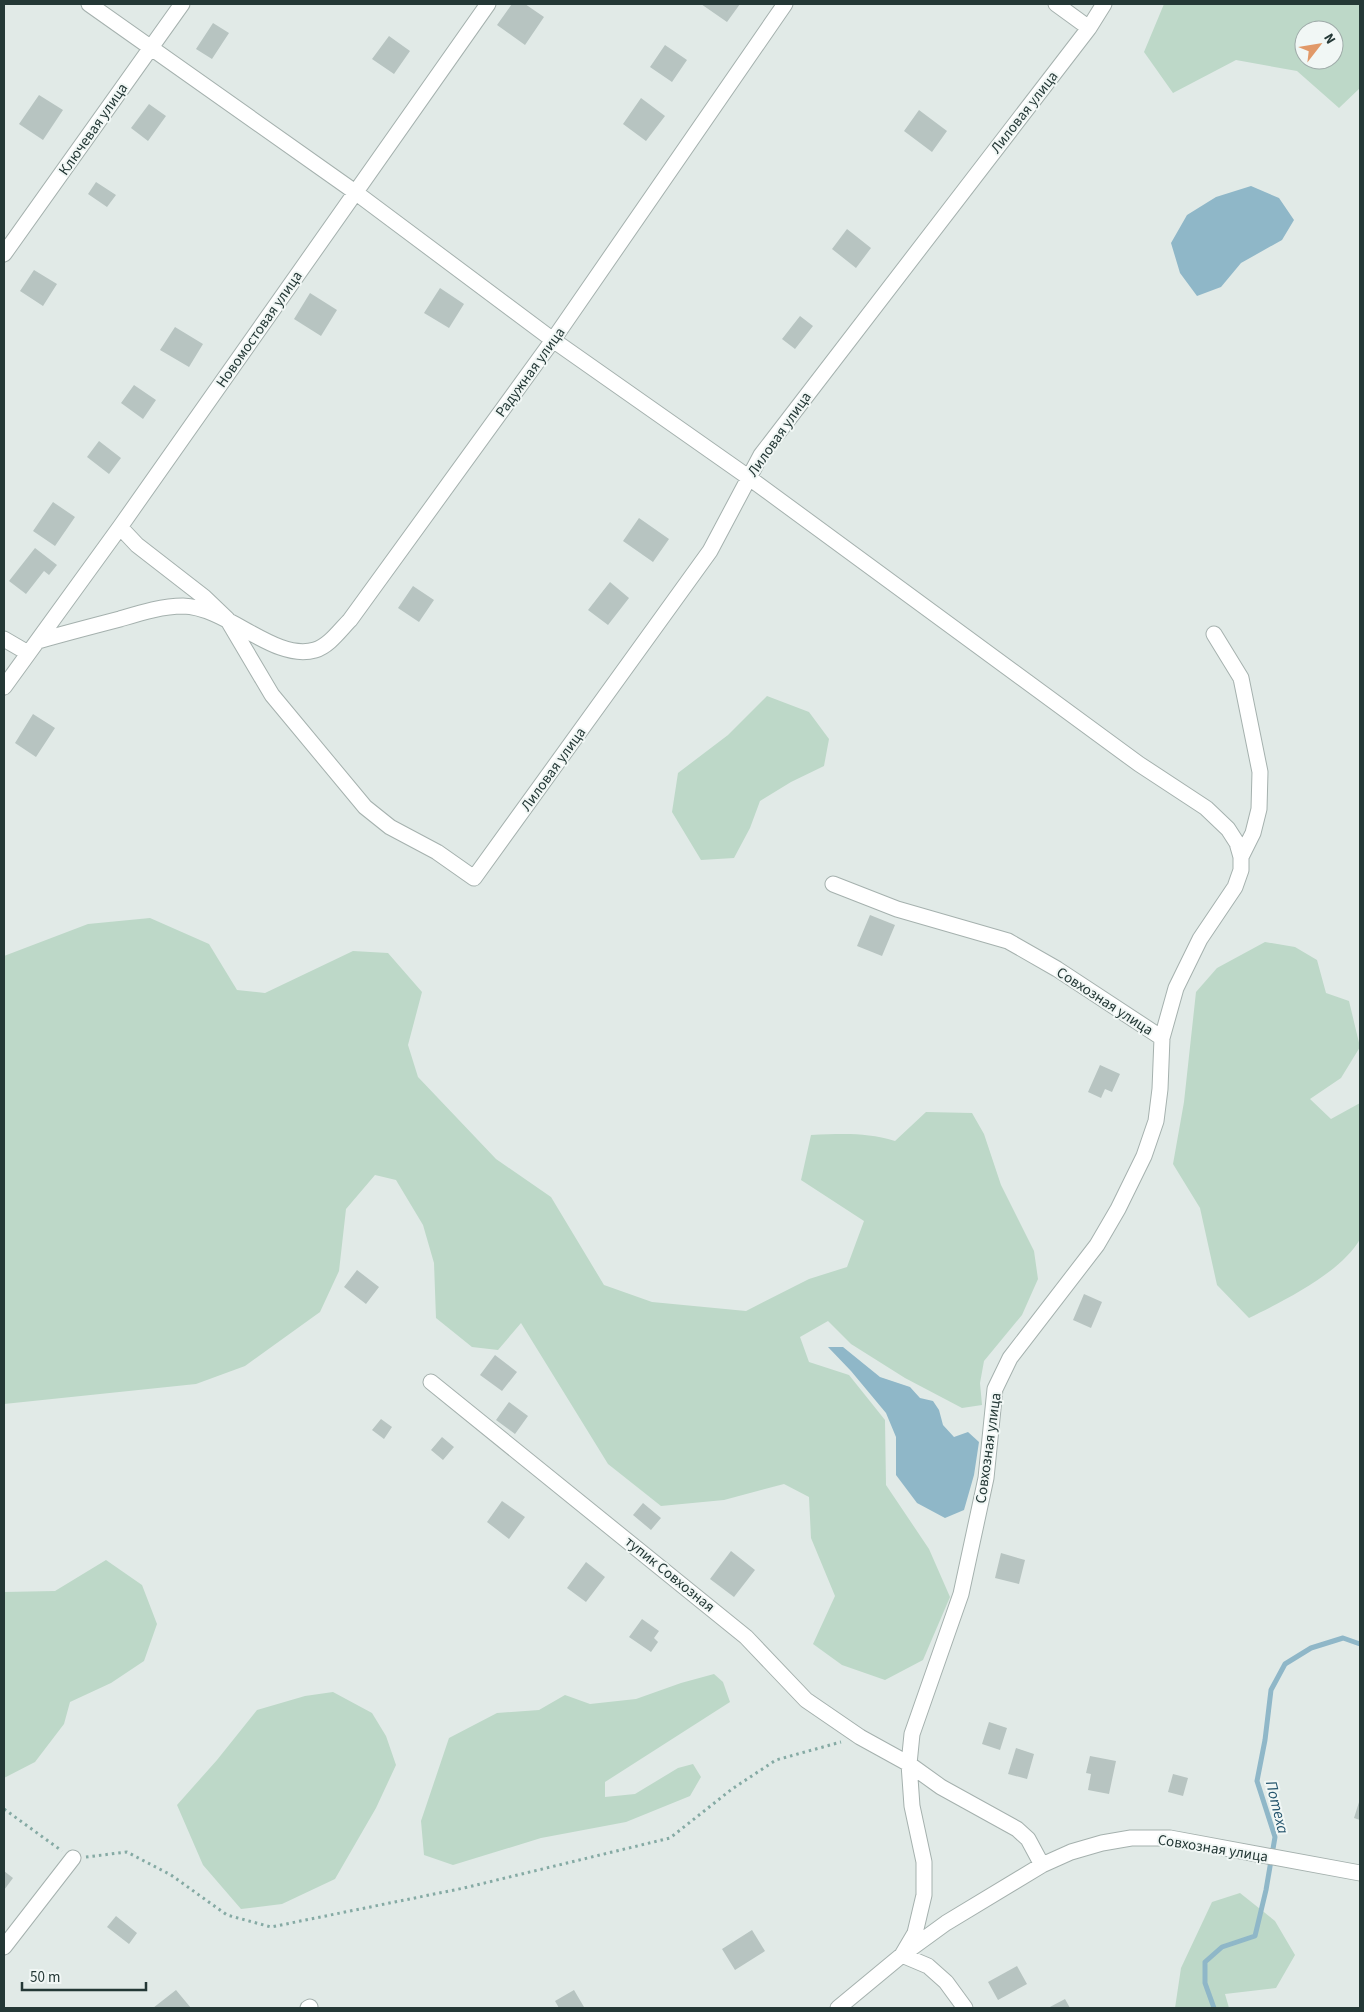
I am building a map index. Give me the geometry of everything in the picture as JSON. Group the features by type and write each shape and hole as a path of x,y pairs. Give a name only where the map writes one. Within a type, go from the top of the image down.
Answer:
{"street":[{"path":"89,4 355,192 553,340 748,477 1139,764 1206,808 1228,829 1237,843 1241,857 1241,870 1235,887 1200,938 1176,988 1162,1038"},
{"name":"Ключевая улица","path":"4,254 182,4"},
{"name":"Новомостовая улица","path":"4,687 120,528 488,4"},
{"name":"Радужная улица","path":"227,619 272,644 300,651 316,650 327,643 350,620 553,340 785,4"},
{"path":"1056,4 1089,28"},
{"name":"Лиловая улица","path":"227,619 272,695 365,807 390,827 437,852 474,878 710,551 761,455 1089,28 1104,4"},
{"path":"120,528 137,545 204,597 227,619"},
{"path":"38,641 155,609 184,606 207,610 227,619"},
{"path":"1214,634 1241,678 1260,772 1259,809 1253,833 1241,857"},
{"path":"4,639 28,653"},
{"name":"Совхозная улица","path":"833,884 897,909 1008,941 1057,969 1162,1038 1160,1089 1156,1121 1144,1156 1118,1210 1097,1245 1010,1358 996,1389 986,1478 961,1594 912,1734 909,1764 912,1806 924,1862 924,1895 915,1933 902,1955"},
{"name":"тупик Совхозная","path":"431,1382 746,1636 806,1700 860,1737 909,1764"},
{"path":"909,1764 941,1787 1017,1829 1028,1839 1042,1865"},
{"name":"Совхозная улица","path":"838,2008 902,1955 946,1923 1042,1865 1072,1852 1102,1843 1130,1838 1170,1838 1360,1873"},
{"path":"4,1947 73,1858"},
{"path":"902,1955 928,1966 946,1982 965,2008"}],"path":[{"path":"4,1809 73,1858 128,1852 171,1875 227,1915 272,1927 464,1888 670,1838 732,1789 776,1760 860,1737"}],"green space":[{"path":"1164,4 1360,4 1360,88 1339,108 1297,71 1236,60 1173,93 1144,52"},
{"path":"767,696 809,712 829,739 824,766 791,782 760,801 750,828 734,858 701,860 672,812 678,773 728,735"},
{"path":"150,918 209,944 237,990 265,993 353,951 388,953 422,992 408,1045 418,1077 496,1159 551,1197 604,1285 652,1302 746,1311 809,1279 847,1267 864,1221 801,1180 811,1135 863,1135 895,1141 926,1112 972,1113 984,1134 1001,1185 1034,1251 1038,1279 1022,1315 984,1361 980,1383 982,1405 962,1408 905,1378 851,1344 828,1321 800,1337 809,1362 849,1375 885,1420 886,1485 929,1549 950,1597 923,1660 885,1680 842,1665 813,1644 835,1596 811,1538 809,1497 784,1484 724,1500 661,1506 608,1464 521,1323 498,1350 472,1347 436,1318 434,1263 423,1225 396,1180 375,1175 346,1209 339,1271 320,1312 245,1366 196,1384 4,1404 4,956 88,924"},
{"path":"1265,942 1295,947 1317,960 1326,993 1349,1001 1360,1047 1341,1078 1310,1099 1331,1119 1360,1103 1360,1239 1339,1263 1310,1285 1249,1318 1217,1285 1200,1208 1173,1164 1184,1102 1196,992 1217,968"},
{"path":"106,1560 142,1585 157,1624 144,1661 111,1683 70,1702 64,1724 35,1762 4,1778 4,1592 55,1591"},
{"path":"714,1674 723,1682 730,1702 605,1782 605,1797 635,1794 678,1768 693,1764 701,1777 690,1796 626,1822 541,1838 453,1865 424,1855 421,1821 449,1738 497,1713 539,1710 565,1695 590,1704 636,1699 681,1683"},
{"path":"333,1692 372,1713 386,1736 396,1765 376,1808 335,1879 282,1904 241,1909 203,1865 177,1805 217,1760 257,1710 305,1696"},
{"path":"1240,1893 1275,1921 1295,1955 1276,1988 1225,1994 1229,2008 1175,2008 1181,1968 1212,1902"}],"water":[{"path":"1251,186 1279,198 1294,220 1282,240 1241,263 1221,287 1197,296 1180,273 1171,243 1187,215 1216,197"},
{"path":"828,1347 843,1347 880,1377 910,1387 920,1398 933,1401 939,1410 943,1425 954,1437 968,1432 979,1442 974,1475 964,1510 945,1518 917,1503 896,1475 896,1437 886,1413"}],"building":[{"path":"512,4 525,4 544,17 525,45 497,25"},
{"path":"701,4 740,4 727,22"},
{"path":"213,23 229,33 212,59 196,49"},
{"path":"389,36 410,51 394,74 372,59"},
{"path":"665,45 687,60 672,82 650,67"},
{"path":"39,95 63,110 43,140 19,124"},
{"path":"641,98 665,116 646,141 623,124"},
{"path":"149,104 166,116 148,141 131,128"},
{"path":"919,110 947,131 932,152 904,131"},
{"path":"96,182 116,195 107,207 88,194"},
{"path":"847,229 871,248 856,268 832,249"},
{"path":"34,270 57,284 43,306 20,291"},
{"path":"440,288 464,304 449,328 424,313"},
{"path":"310,293 337,310 321,336 294,319"},
{"path":"800,316 813,326 795,349 782,339"},
{"path":"175,327 203,344 189,367 160,350"},
{"path":"134,385 156,400 143,419 121,403"},
{"path":"99,441 121,458 109,474 87,457"},
{"path":"53,502 75,517 55,546 33,531"},
{"path":"639,518 669,539 653,562 623,541"},
{"path":"35,548 57,565 49,575 44,571 26,594 9,581"},
{"path":"610,582 629,598 608,625 588,610"},
{"path":"413,586 434,600 419,622 398,608"},
{"path":"33,714 55,728 36,757 15,743"},
{"path":"870,915 895,925 882,956 857,946"},
{"path":"1100,1065 1120,1074 1112,1092 1105,1089 1101,1098 1088,1092"},
{"path":"357,1270 379,1287 366,1304 344,1287"},
{"path":"1084,1294 1102,1302 1091,1328 1073,1320"},
{"path":"495,1355 517,1372 502,1391 480,1375"},
{"path":"509,1402 528,1416 515,1434 496,1420"},
{"path":"381,1419 392,1427 384,1439 372,1430"},
{"path":"442,1437 454,1447 443,1460 431,1450"},
{"path":"502,1501 525,1517 509,1539 487,1522"},
{"path":"643,1503 661,1518 651,1530 633,1515"},
{"path":"731,1551 755,1570 734,1597 710,1579"},
{"path":"1001,1553 1025,1560 1019,1584 995,1578"},
{"path":"586,1562 605,1577 586,1602 567,1588"},
{"path":"642,1619 659,1631 654,1638 658,1642 651,1652 629,1637"},
{"path":"989,1722 1007,1728 1000,1750 982,1744"},
{"path":"1016,1748 1034,1754 1027,1779 1008,1774"},
{"path":"1090,1756 1116,1761 1109,1794 1088,1790 1091,1774 1086,1773"},
{"path":"1173,1774 1188,1778 1183,1796 1168,1792"},
{"path":"1360,1799 1360,1820 1354,1818"},
{"path":"4,1871 13,1878 4,1890"},
{"path":"116,1916 137,1933 129,1944 107,1927"},
{"path":"752,1930 765,1951 735,1970 722,1949"},
{"path":"1017,1966 1027,1984 998,2000 988,1982"},
{"path":"176,1990 191,2008 153,2008"},
{"path":"574,1990 584,2007 559,2008 555,2001"},
{"path":"1065,1999 1070,2008 1048,2008"}],"waterway":[{"name":"Потеха","path":"1214,2008 1205,1983 1205,1962 1222,1947 1255,1936 1266,1890 1275,1837 1257,1781 1265,1740 1271,1690 1285,1664 1311,1648 1343,1638 1360,1644"}]}
